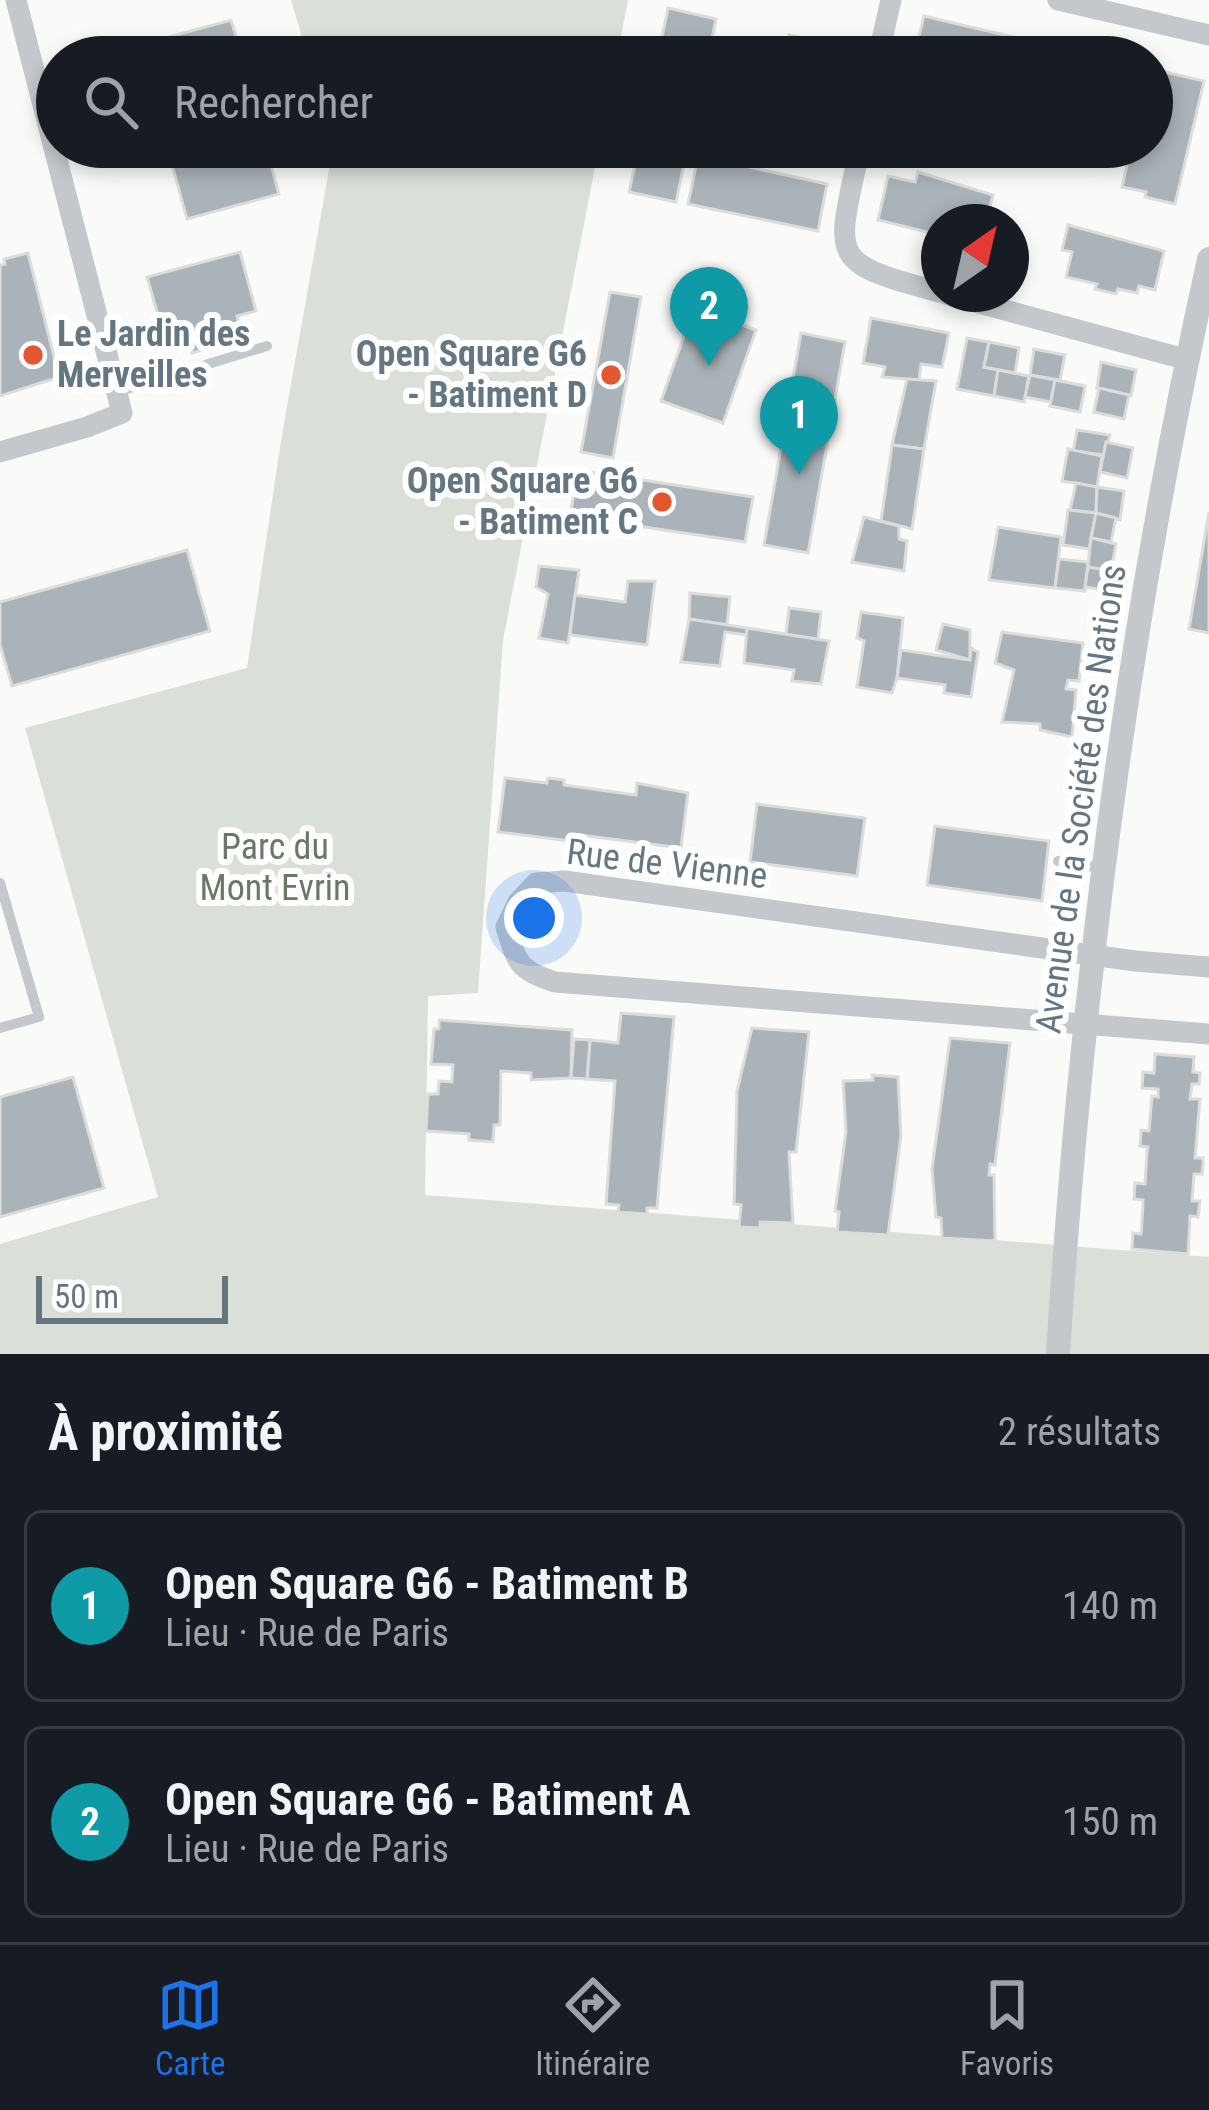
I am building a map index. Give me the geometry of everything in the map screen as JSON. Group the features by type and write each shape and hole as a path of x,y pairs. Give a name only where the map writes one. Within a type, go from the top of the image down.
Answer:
{"street":[{"path":"883,36 891,0"},
{"path":"1058,0 1209,35"},
{"path":"16,1 36,78"},
{"path":"0,452 87,428 122,413 59,168"},
{"path":"855,168 843,226 846,250 868,272 921,287"},
{"name":"Avenue de la Société des Nations","path":"1058,1354 1085,1023 1103,868 1139,629 1188,359 1202,324 1209,259"},
{"path":"1013,312 1188,359"},
{"name":"Rue de Vienne","path":"1085,1023 555,982 527,973 516,958 506,927 518,902 536,883 564,881 1093,955"},
{"path":"1093,955 1209,968"},
{"path":"1085,1023 1209,1034"}],"lane":[{"path":"0,6 16,1"},
{"path":"117,392 268,346"},
{"path":"1058,861 1103,868"},
{"path":"0,883 39,1017 0,1028"}],"green space":[{"path":"291,0 628,0 621,36 302,36"},
{"name":"Parc du Mont Evrin","path":"329,168 595,168 503,640 478,993 428,996 425,1195 1209,1257 1209,1354 0,1354 0,1244 158,1197 25,728 247,668"}],"building":[{"path":"668,8 716,19 712,36 662,36"},
{"path":"924,16 1009,36 919,36"},
{"path":"231,20 236,36 172,36"},
{"path":"1173,74 1204,81 1175,204 1122,187 1126,168 1173,168"},
{"path":"173,168 272,168 279,194 187,219"},
{"path":"634,168 683,168 676,202 629,192"},
{"path":"696,168 753,168 827,184 818,231 688,204"},
{"path":"918,172 993,195 991,204 921,204 921,231 878,220 888,176 915,182"},
{"path":"1068,225 1164,251 1155,290 1139,286 1137,293 1118,289 1116,294 1066,277 1072,252 1062,250"},
{"path":"240,252 256,311 237,316 243,338 192,353 185,330 164,336 147,277"},
{"path":"28,253 59,377 0,396 0,265 5,264 4,259"},
{"name":"Open Square G6 - Batiment D","path":"610,292 641,297 613,458 581,452"},
{"path":"694,308 756,330 723,423 661,401"},
{"path":"871,318 949,333 942,367 921,364 919,380 882,377 885,367 863,363"},
{"path":"801,333 845,342 808,553 764,545"},
{"path":"967,338 989,342 984,367 998,370 994,396 957,389"},
{"path":"989,342 1019,348 1015,373 984,367"},
{"path":"1034,349 1065,355 1060,380 1030,375"},
{"path":"1101,362 1136,370 1131,396 1097,388"},
{"path":"998,370 1029,376 1024,402 994,396"},
{"path":"1030,375 1055,380 1051,402 1025,397"},
{"path":"907,379 936,381 924,449 892,445"},
{"path":"1055,380 1085,386 1080,412 1050,406"},
{"path":"1099,388 1129,395 1124,419 1094,412"},
{"path":"1077,430 1110,435 1104,455 1073,451"},
{"path":"1106,442 1133,448 1127,478 1100,472"},
{"path":"892,445 924,449 912,529 881,521"},
{"path":"1068,449 1102,456 1097,487 1062,481"},
{"name":"Open Square G6 - Batiment C","path":"578,470 753,497 745,542 570,516"},
{"path":"1076,483 1097,487 1096,513 1070,510"},
{"path":"1097,487 1124,491 1120,520 1096,513"},
{"path":"1068,510 1096,513 1089,549 1063,545"},
{"path":"1209,512 1209,633 1189,629"},
{"path":"1096,513 1116,518 1111,542 1091,538"},
{"path":"864,517 899,526 899,539 907,541 904,571 852,562"},
{"path":"998,527 1061,537 1055,588 989,580"},
{"path":"1091,538 1116,544 1111,571 1088,567"},
{"path":"187,550 210,631 12,686 0,645 0,602"},
{"path":"1059,559 1088,562 1085,591 1055,588"},
{"path":"539,566 579,570 568,643 539,638 548,594 536,587"},
{"path":"1088,567 1107,570 1105,590 1085,587"},
{"path":"628,581 655,581 647,645 570,635 575,595 625,602"},
{"path":"690,593 730,597 727,625 689,619"},
{"path":"789,608 821,612 818,639 786,635"},
{"path":"861,612 903,618 892,693 857,687 864,641 857,638"},
{"path":"689,619 747,628 747,635 725,632 720,666 681,662"},
{"path":"943,624 970,630 970,660 936,650"},
{"path":"747,628 829,641 821,684 792,681 794,670 744,663"},
{"path":"1002,632 1083,643 1079,681 1068,680 1066,689 1076,690 1072,737 1040,730 1040,724 1002,722 1014,670 995,663"},
{"path":"971,648 978,652 971,697 944,693 945,685 897,678 901,650 970,660"},
{"path":"505,778 564,780 564,785 636,795 637,783 688,793 681,848 580,835 579,842 498,832"},
{"path":"757,804 865,818 857,876 750,862"},
{"path":"935,826 1049,841 1042,901 927,885"},
{"path":"621,1013 674,1017 657,1208 647,1208 647,1214 618,1212 619,1205 606,1204 615,1081 587,1079 590,1040 618,1043"},
{"path":"439,1020 572,1030 571,1078 531,1080 531,1073 501,1071 500,1125 494,1125 493,1142 469,1140 469,1134 426,1131 428,1094 438,1094 439,1081 452,1082 453,1065 431,1064"},
{"path":"752,1028 809,1032 796,1152 789,1152 793,1223 760,1222 760,1228 739,1227 741,1205 734,1204 737,1091"},
{"path":"950,1038 1010,1043 995,1165 990,1164 989,1175 994,1175 995,1241 942,1238 941,1218 936,1217 932,1169"},
{"path":"574,1039 590,1040 587,1079 571,1078"},
{"path":"1155,1054 1194,1057 1193,1072 1200,1073 1190,1099 1200,1099 1195,1158 1203,1158 1203,1164 1202,1174 1194,1174 1192,1201 1200,1201 1198,1217 1190,1216 1188,1254 1132,1249 1133,1233 1141,1234 1143,1205 1143,1200 1134,1199 1135,1183 1145,1184 1148,1147 1140,1146 1141,1130 1149,1131 1152,1096 1158,1097 1158,1089 1142,1088 1143,1072 1154,1073"},
{"path":"872,1075 898,1077 901,1136 888,1235 837,1232 839,1212 835,1211 846,1132 843,1081 873,1080"},
{"path":"73,1077 104,1188 0,1217 0,1097"}],"place":[{"name":"Le Jardin des Merveilles","path":"33,355"},
{"name":"Open Square G6 - Batiment A","path":"709,366"},
{"name":"Open Square G6 - Batiment D","path":"611,375"},
{"name":"Open Square G6 - Batiment B","path":"799,475"},
{"name":"Open Square G6 - Batiment C","path":"662,502"}]}
